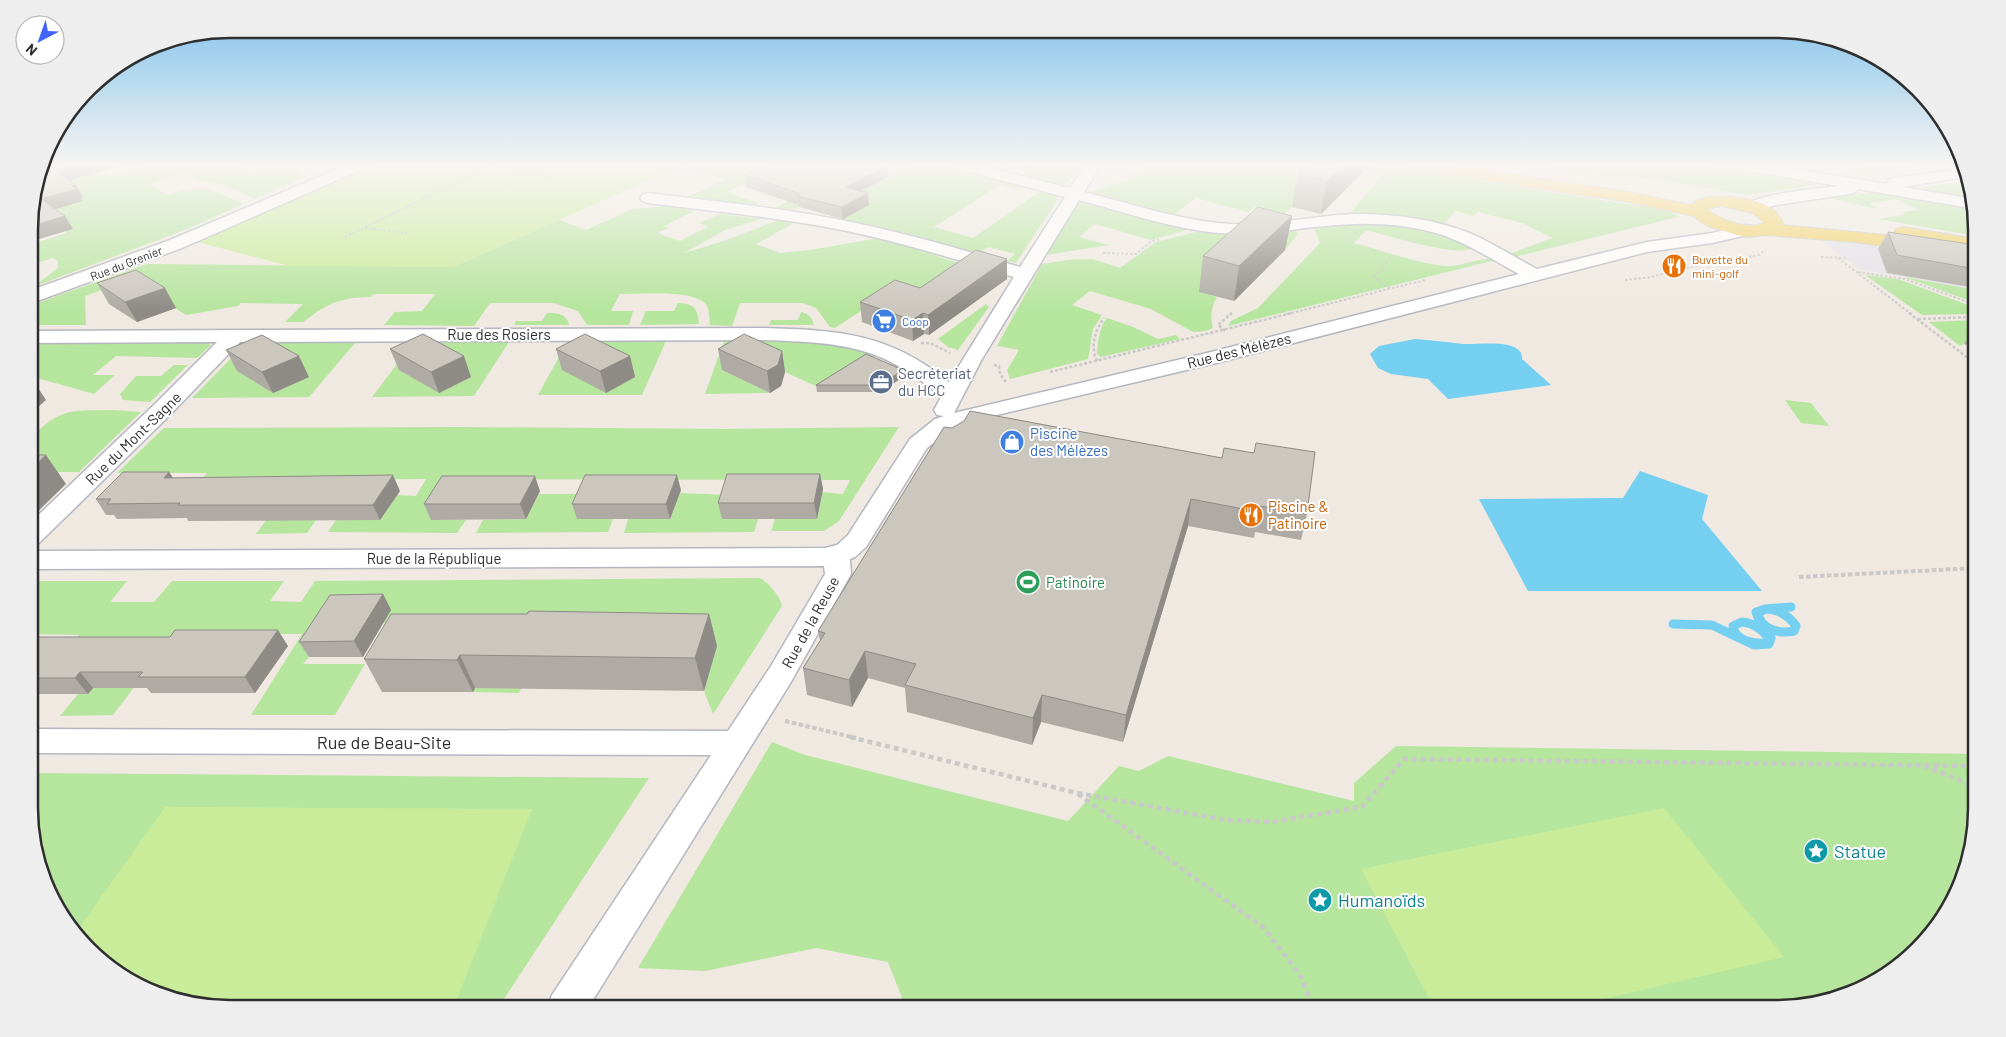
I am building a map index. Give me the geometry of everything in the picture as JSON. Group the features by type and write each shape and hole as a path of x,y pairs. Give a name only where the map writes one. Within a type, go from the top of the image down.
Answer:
{"main road":[{"path":"1711,213 1746,230 1762,217 1968,244"},
{"path":"1755,213 1762,217 1854,236 1968,252"}],"street":[{"name":"Rue du Grenier","path":"38,295 176,244 247,213"},
{"path":"772,213 837,224 912,241 1024,274"},
{"path":"943,424 943,415 972,359 1062,213"},
{"path":"1151,213 1218,228 1256,229 1355,218 1392,221 1429,227 1461,236 1534,275"},
{"name":"Rue des Mélèzes","path":"1646,248 1706,213"},
{"path":"1762,217 1765,213"},
{"name":"Rue des Mélèzes","path":"943,424 977,413 1209,359 1534,275 1646,248 1712,238 1746,230"},
{"name":"Rue des Rosiers","path":"38,337 234,338 394,335 754,334 822,337 844,339 880,349 937,382 952,396"},
{"name":"Rue du Mont-Sagne","path":"38,529 234,338"},
{"name":"Rue de la Reuse","path":"571,1000 781,674 838,574 837,554 846,551 857,541 918,444 943,424"},
{"name":"Rue de la République","path":"38,560 826,557 837,554"},
{"name":"Rue de Beau-Site","path":"38,741 737,743"}],"path":[{"path":"345,238 394,213"},
{"path":"364,228 380,232 407,233"},
{"path":"1103,254 1136,254 1152,241 1161,239"},
{"path":"1625,280 1651,277 1699,265 1759,255 1771,249"},
{"path":"1831,254 1968,358"},
{"path":"1820,256 1838,259"},
{"path":"1390,258 1376,276 1382,284 1397,293"},
{"path":"1857,272 1905,279 1968,302"},
{"path":"1229,334 1218,324 1232,313"},
{"path":"1918,319 1968,317"},
{"path":"1097,361 1093,354 1096,328 1104,318"},
{"path":"1799,577 1968,568"},
{"path":"756,713 1077,793 1226,820 1272,822 1362,807 1404,759 1968,766"},
{"path":"1922,765 1968,783"},
{"path":"1077,793 1263,926 1300,975 1311,1000"}],"shaded area":[{"path":"1824,242 1858,243 1968,261 1968,289 1859,269"}],"green space":[{"path":"54,213 222,213 187,229 38,285 58,268 58,261 53,258 38,263 38,242 67,233"},
{"path":"263,213 574,213 453,267 289,266 197,242"},
{"path":"623,213 689,213 664,226 668,228 657,233 680,241 708,227 699,223 720,214 761,219 725,230 684,253 724,241 781,219 794,223 756,244 780,253 810,250 879,238 977,269 935,298 882,297 835,328 830,327 816,308 803,303 740,303 732,326 710,325 709,311 705,303 688,296 664,293 620,294 611,311 633,311 629,325 587,325 578,311 553,303 490,303 474,326 384,325 395,312 422,311 435,294 374,294 371,297 351,298 333,303 303,322 285,322 303,304 241,303 238,306 186,315 131,280 85,296 86,325 38,325 38,303 147,264 453,267 559,220 586,230"},
{"path":"839,213 955,213 934,227 973,238 1009,213 1049,213 1016,263 1007,261 1015,254 988,247 979,254 920,237 844,219 845,217"},
{"path":"1070,213 1136,213 1194,228 1151,240 1095,224 1079,237 1109,245 1046,255"},
{"path":"1351,213 1453,213 1445,223 1439,224 1352,215"},
{"path":"1464,213 1477,213 1474,216"},
{"path":"1484,213 1673,213 1678,215 1678,217 1514,257 1509,254 1552,238 1522,223"},
{"path":"1968,213 1968,235 1879,219 1906,214"},
{"path":"1358,222 1403,225 1432,231 1446,235 1473,248 1453,250 1438,248 1366,230 1354,243 1412,260 1435,265 1452,266 1485,259 1500,259 1228,326 1231,321 1258,308 1320,243 1315,231 1317,227"},
{"path":"1294,229 1298,234 1285,250 1253,241 1200,292 1217,297 1213,304 1213,328 1206,331 1193,332 1151,309 1090,291 1072,305 1102,315 1093,329 1088,359 1010,379 1007,370 1019,350 997,346 1042,264 1075,259 1093,259 1120,268 1156,242 1204,230 1244,235"},
{"path":"1865,275 1898,279 1968,305 1968,314 1922,315"},
{"path":"1904,277 1968,289 1968,300"},
{"path":"678,303 688,304 694,308 698,314 699,324 640,325 646,311 674,311"},
{"path":"986,304 989,307 958,350 948,347 938,339"},
{"path":"801,312 810,316 814,325 769,325 771,320 798,320"},
{"path":"547,313 564,316 569,325 514,325 516,321 542,321"},
{"path":"1107,318 1133,327 1158,339 1176,335 1180,339 1101,357 1097,354 1098,340 1102,326"},
{"path":"1968,320 1968,341 1960,346 1929,322"},
{"path":"568,341 666,341 642,395 538,395"},
{"path":"724,341 807,341 843,346 876,355 822,389 748,355 722,370 770,393 705,394"},
{"path":"38,342 204,342 211,345 197,358 116,356 93,375 115,375 94,394 38,378"},
{"path":"509,342 474,396 372,397 413,343"},
{"path":"246,343 355,343 309,397 192,398"},
{"path":"174,365 188,365 150,402 123,400 120,394 136,376 161,376"},
{"path":"1785,400 1811,403 1829,426 1801,423"},
{"path":"83,410 141,412 79,472 38,472 38,429 58,416"},
{"path":"459,427 723,429 899,427 839,521 824,531 771,531 775,519 816,519 822,492 843,494 850,480 454,479 431,519 466,520 457,533 328,532 336,520 380,520 397,495 416,496 426,479 200,481 207,473 117,473 164,428"},
{"path":"680,493 729,495 722,519 758,519 754,532 624,533 628,519 670,519"},
{"path":"539,494 588,494 613,519 608,532 476,533 483,520 526,519"},
{"path":"284,496 286,520 316,520 307,533 256,534"},
{"path":"760,578 774,590 782,606 713,714 704,691 717,646 542,644 519,693 473,692 403,622 384,623 309,657 303,664 365,664 335,715 251,715 302,634 246,634 142,677 113,715 60,716 78,694 88,694 93,688 107,688 136,653 38,686 38,680 79,635 38,634 38,581 127,581 110,602 154,602 172,581 284,581 270,601 301,602 315,581"},
{"path":"772,742 805,755 1068,821 1119,766 1139,771 1168,756 1354,801 1354,783 1396,746 1968,754 1968,820 1965,845 1954,881 1943,903 1921,934 1893,960 1861,980 1814,996 1776,1000 903,1000 888,962 816,948 705,971 638,968"},
{"path":"38,773 649,778 503,1000 230,1000 192,996 156,985 134,974 113,960 77,924 63,903 52,881 41,845 38,820"},
{"path":"165,807 532,809 457,1000 230,1000 192,996 156,985 134,974 103,952 80,927"},
{"path":"1664,808 1784,957 1599,1000 1430,1000 1361,869"}],"water":[{"path":"1415,339 1463,344 1488,343 1508,345 1521,352 1522,359 1551,385 1448,399 1428,379 1391,374 1378,368 1370,354 1379,346"},
{"path":"1640,471 1708,495 1702,519 1762,591 1528,591 1479,499 1623,498"}],"building":[{"path":"38,213 61,213 65,216 38,224"},
{"path":"1251,213 1282,213 1292,216 1239,266 1203,256"},
{"path":"1888,232 1968,244 1968,268 1897,255"},
{"path":"976,250 1007,259 928,315 923,313 912,320 860,302 895,280 920,288"},
{"path":"136,270 165,288 125,302 97,283"},
{"path":"423,334 464,356 431,372 390,349"},
{"path":"585,334 630,356 600,371 556,349"},
{"path":"744,334 782,351 778,365 767,371 718,349"},
{"path":"262,335 299,356 262,372 226,350"},
{"path":"866,354 903,370 880,385 816,385"},
{"name":"Patinoire","path":"970,411 1222,458 1224,448 1254,453 1256,443 1315,452 1307,514 1260,506 1259,512 1191,499 1126,715 1042,695 1033,718 905,685 916,664 865,651 849,680 803,668 825,633 818,631 944,427 952,428 964,421"},
{"path":"38,455 46,455 38,462"},
{"path":"123,472 169,472 164,478 393,475 373,505 107,504 111,499 96,499"},
{"path":"727,474 820,474 814,503 718,503"},
{"path":"585,475 677,475 666,504 572,504"},
{"path":"442,476 535,476 520,504 424,504"},
{"path":"383,594 354,641 299,642 330,595"},
{"path":"529,611 709,614 695,658 460,655 457,660 364,659 391,614 527,614"},
{"path":"175,630 278,630 245,677 138,677 143,672 80,672 75,678 38,678 38,637 170,637"}],"waterway":[{"path":"1765,609 1791,607"},
{"path":"1673,624 1712,625 1754,645 1769,644 1771,638 1760,623 1756,612 1765,609"},
{"path":"1765,609 1778,611 1790,619 1796,626 1794,631 1782,632 1767,627 1760,619 1758,613 1765,609"},
{"path":"1742,622 1756,626 1763,631 1768,637 1766,643 1750,642 1737,635 1733,626 1742,622"}],"place":[{"name":"Buvette du mini-golf","path":"1674,266"},
{"name":"Coop","path":"884,321"},
{"name":"Secréteriat du HCC","path":"881,382"},
{"name":"Piscine des Mélèzes","path":"1012,442"},
{"name":"Piscine & Patinoire","path":"1251,515"},
{"name":"Patinoire","path":"1028,582"},
{"name":"Statue","path":"1816,851"},
{"name":"Humanoïds","path":"1320,900"}]}
